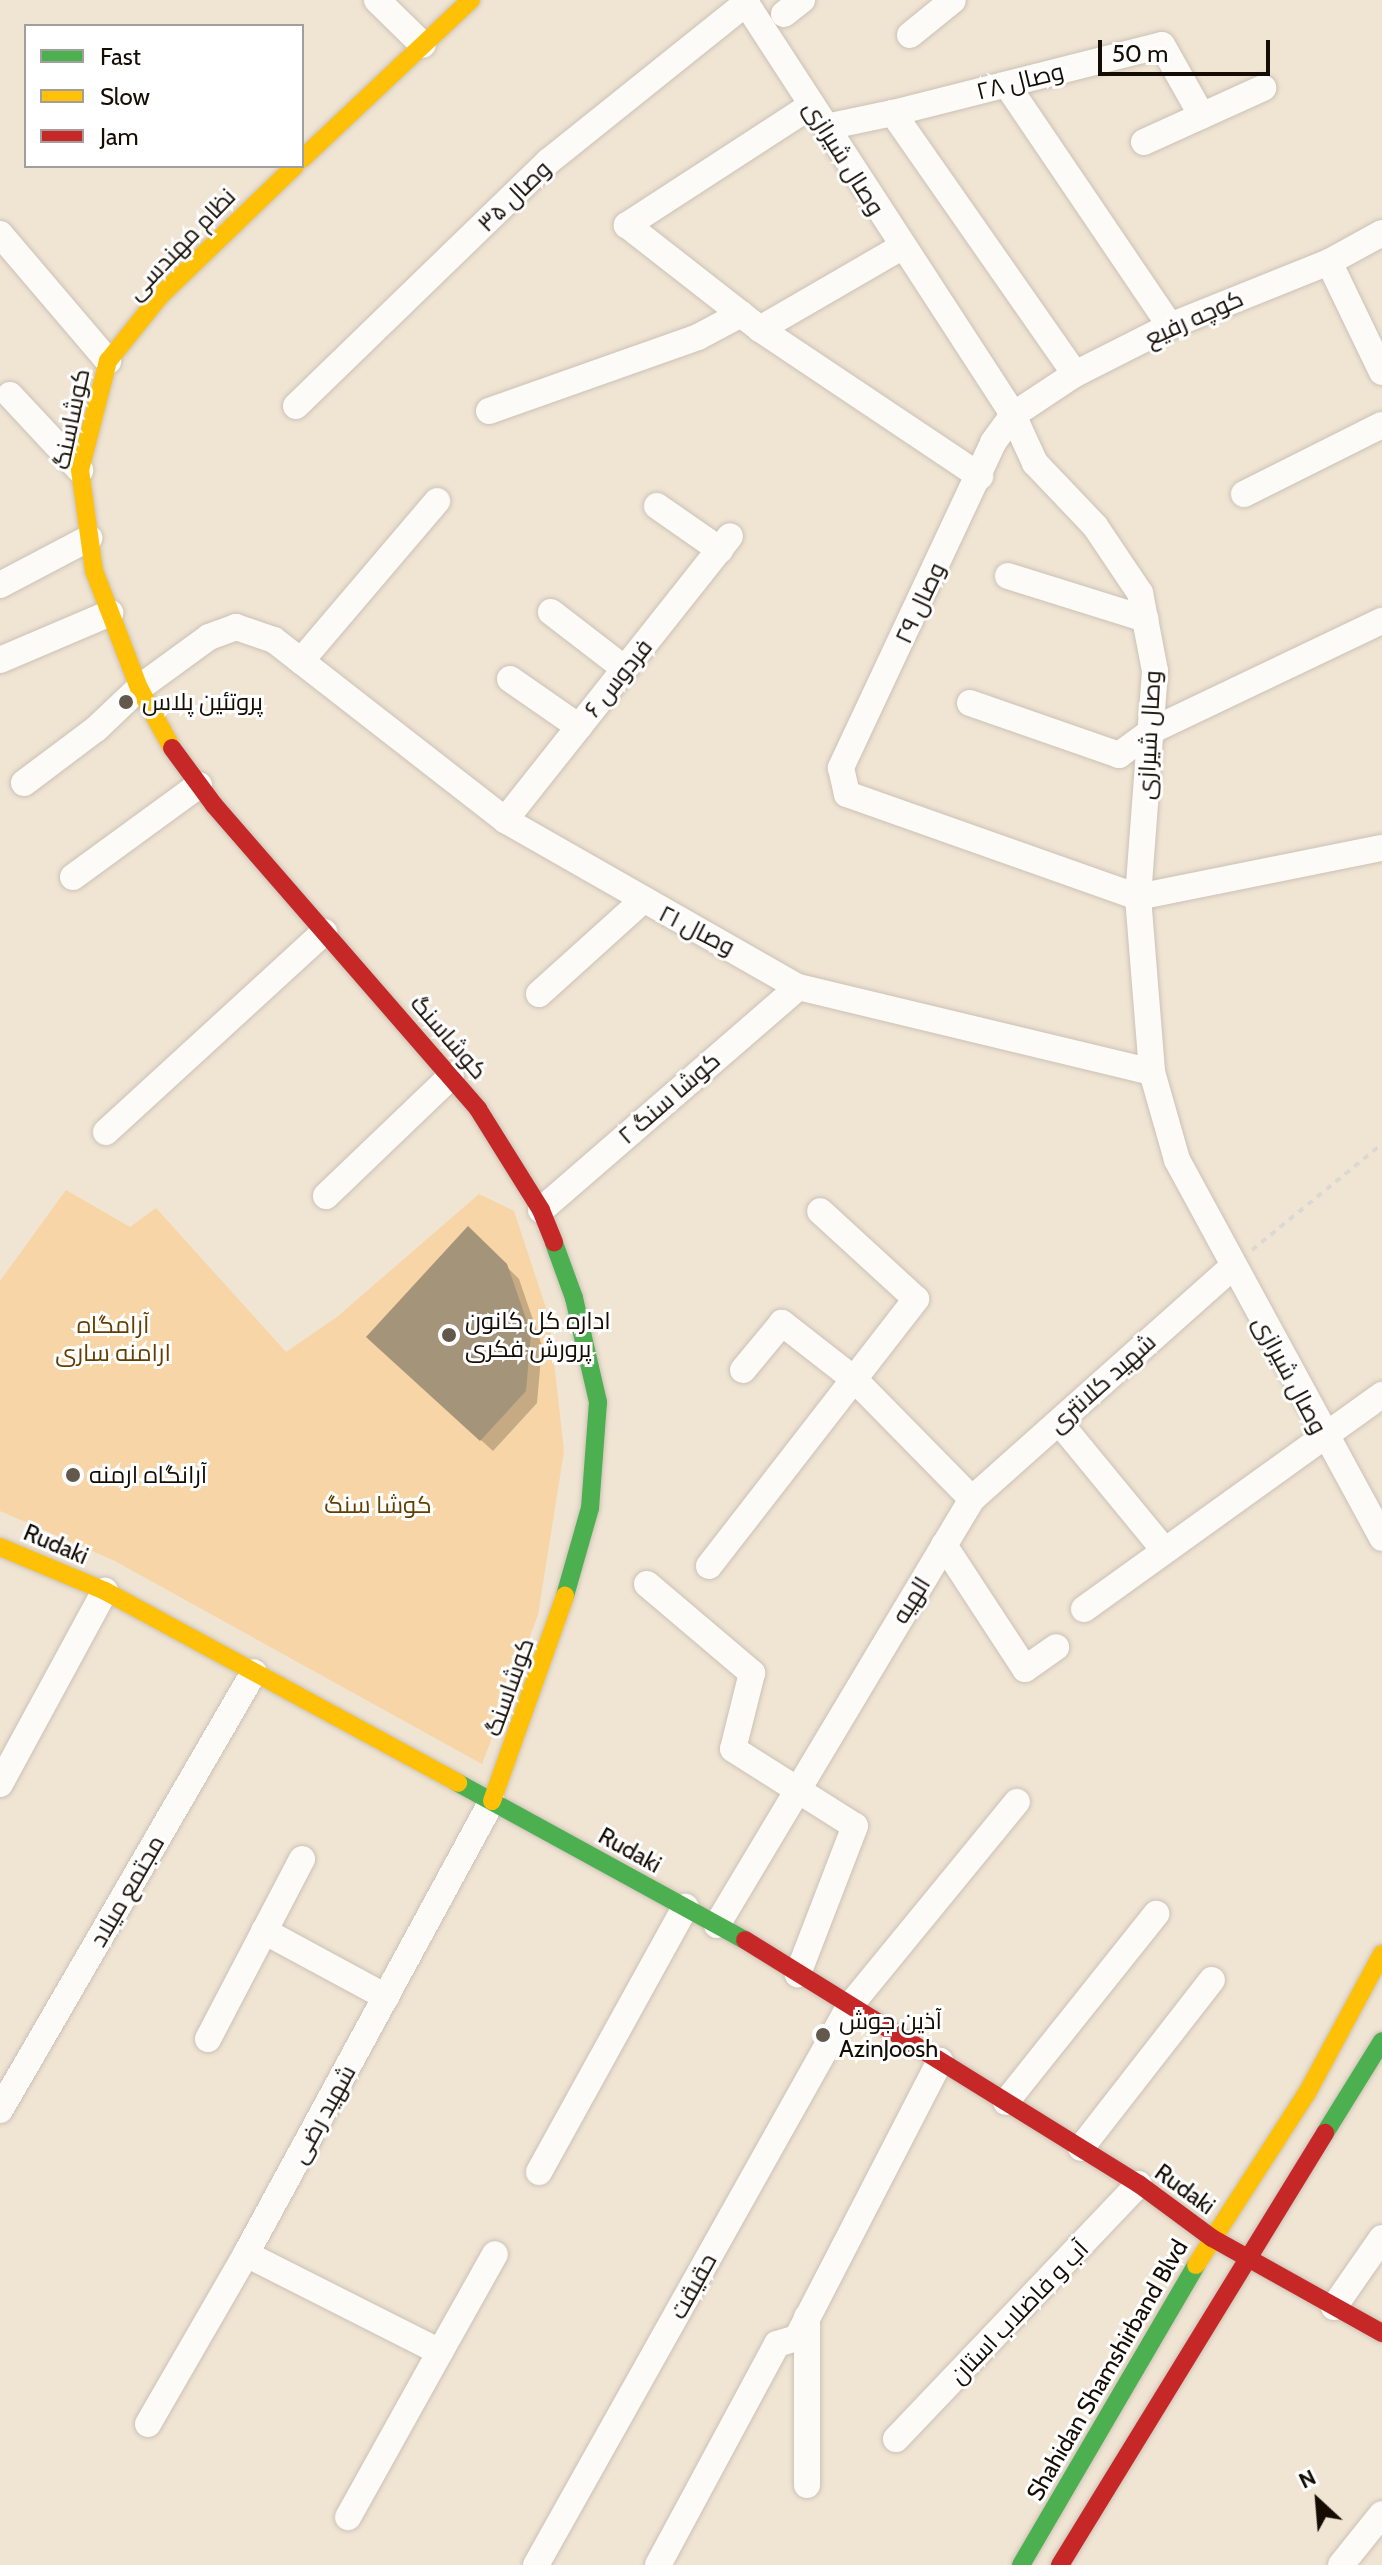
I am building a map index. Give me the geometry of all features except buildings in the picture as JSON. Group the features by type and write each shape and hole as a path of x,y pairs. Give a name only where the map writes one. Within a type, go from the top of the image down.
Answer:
{"main road":[{"path":"304,157 471,0"},
{"name":"نظام مهندسی","path":"108,361 160,296 293,168"},
{"name":"کوشاسنگ","path":"108,361 80,470 94,571 139,688 166,740 199,785 478,1109 541,1210 574,1298 598,1402 590,1508 557,1627 492,1801"},
{"name":"Rudaki","path":"0,1547 105,1591 717,1925 1139,2184 1212,2238 1247,2258"},
{"name":"Shahidan Shamshirband Blvd","path":"1021,2565 1212,2238 1307,2093 1382,1954"},
{"path":"1060,2565 1382,2041"},
{"path":"1247,2258 1382,2333"}],"street":[{"path":"377,0 423,45"},
{"path":"910,35 953,0"},
{"name":"وصال شیرازی","path":"745,2 900,248 1013,415 1035,463 1095,526 1140,593 1155,671 1153,730 1138,897 1152,1072 1177,1160 1323,1435 1382,1538"},
{"name":"وصال ۳۵","path":"296,406 549,161 745,2"},
{"name":"وصال ۲۸","path":"826,127 1162,45 1202,116"},
{"path":"1007,85 1170,326"},
{"path":"1144,142 1263,88"},
{"path":"812,105 627,225 751,321 980,476"},
{"path":"893,113 1075,374"},
{"name":"کوچه رفیع","path":"1013,415 1075,374 1170,326 1329,262 1382,233"},
{"path":"0,234 108,361"},
{"path":"489,411 751,321 900,248"},
{"path":"1329,262 1382,372"},
{"path":"10,395 80,470"},
{"name":"وصال ۲۹","path":"1013,415 993,443 841,768 847,794 1138,897"},
{"path":"1244,494 1382,425"},
{"path":"301,661 437,501"},
{"name":"فردوس ۶","path":"505,820 725,543 657,506"},
{"path":"0,585 89,538"},
{"path":"1008,576 1145,619"},
{"path":"551,612 625,669"},
{"path":"0,660 110,613"},
{"path":"970,703 1119,755 1153,730 1382,621"},
{"name":"وصال ۲۱","path":"139,688 209,637 236,627 274,640 505,820 642,901 798,987 1152,1072"},
{"path":"510,679 579,727"},
{"path":"24,783 96,729 139,688"},
{"path":"73,877 199,785"},
{"path":"1138,897 1382,848"},
{"path":"539,994 642,901"},
{"path":"106,1132 324,932"},
{"name":"کوشا سنگ ۲","path":"541,1210 798,987"},
{"path":"326,1196 451,1076"},
{"path":"709,1566 916,1299 820,1211"},
{"name":"شهید کلانتری","path":"972,1499 1232,1267"},
{"path":"743,1370 782,1323 855,1380 972,1499"},
{"path":"1084,1609 1382,1395"},
{"path":"1059,1422 1164,1550"},
{"name":"الهیه","path":"717,1925 795,1788 972,1499"},
{"path":"944,1545 1025,1669 1056,1647"},
{"path":"647,1584 752,1673 733,1749 855,1826 798,1974"},
{"path":"0,1784 105,1591"},
{"name":"مجتمع میلاد","path":"0,2110 254,1672"},
{"name":"شهید رضی","path":"148,2424 246,2254 492,1801"},
{"name":"حقیقت","path":"536,2565 849,2007 1017,1802"},
{"path":"208,2039 302,1859"},
{"path":"539,2172 685,1907"},
{"path":"1006,2102 1156,1914"},
{"path":"264,1931 386,1997"},
{"path":"1081,2148 1212,1980"},
{"path":"658,2565 777,2344 797,2338 940,2061"},
{"name":"آب و فاضلاب استان","path":"896,2439 1139,2184"},
{"path":"1334,2307 1382,2238"},
{"path":"246,2254 440,2352"},
{"path":"348,2517 495,2254"},
{"path":"807,2317 807,2485"},
{"path":"1341,2565 1382,2514"}],"path":[{"path":"1232,1267 1382,1144"}],"green space":[{"name":"کوشا سنگ","path":"66,1190 130,1227 156,1208 286,1352 337,1317 479,1194 514,1211 549,1317 564,1451 538,1615 482,1764 113,1560 0,1511 0,1281"}],"traffic: fast":[{"path":"554,1243 574,1298 598,1402 590,1508 565,1596"},
{"path":"458,1783 745,1940"},
{"path":"1325,2133 1382,2041"},
{"path":"1021,2565 1196,2265"}],"traffic: slow":[{"path":"304,157 471,0"},
{"path":"172,748 139,688 94,571 80,470 108,361 160,296 293,168"},
{"path":"0,1547 105,1591 458,1783"},
{"path":"492,1801 565,1596"},
{"path":"1196,2265 1307,2093 1382,1954"}],"traffic: jam":[{"path":"172,748 214,805 478,1109 541,1210 554,1243"},
{"path":"745,1940 1139,2184 1212,2238 1382,2333"},
{"path":"1060,2565 1325,2133"}],"place":[{"name":"پروتئین پلاس","path":"126,702"},
{"name":"اداره کل کانون پرورش فکری","path":"449,1335"},
{"name":"آرانگاه ارمنه","path":"73,1475"},
{"name":"آذین جوش AzinJoosh","path":"823,2035"}],"park label":[{"name":"آرامگاه ارامنه ساری","path":"113,1339"}]}
